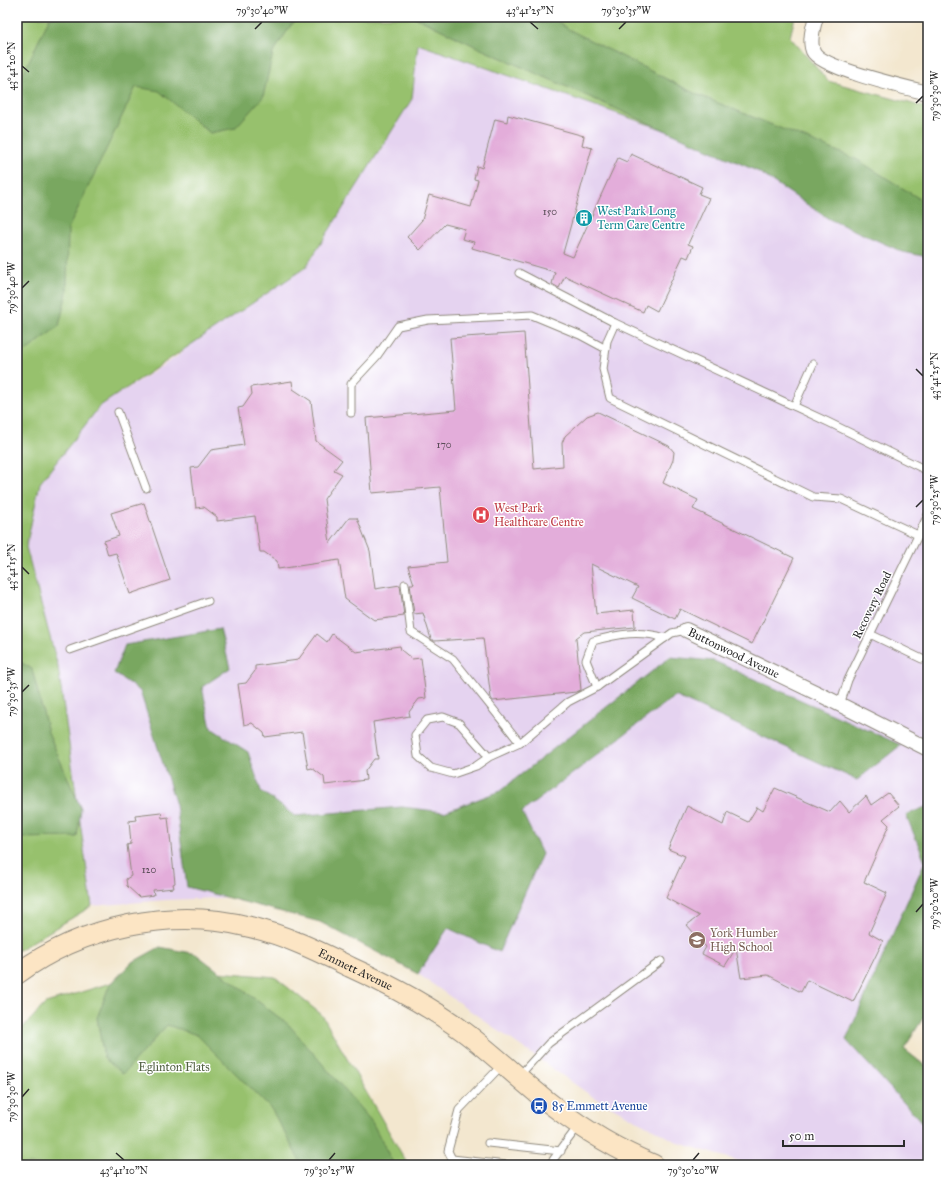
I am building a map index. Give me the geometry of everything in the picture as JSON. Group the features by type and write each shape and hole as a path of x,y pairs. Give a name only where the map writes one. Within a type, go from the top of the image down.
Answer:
{"street":[{"path":"816,17 812,44 813,52 822,60 841,68 890,84 928,93"},
{"name":"Buttonwood Avenue","path":"686,630 821,695 840,706 928,749"},
{"name":"Emmett Avenue","path":"17,974 60,948 88,935 142,922 177,919 204,919 248,926 273,933 312,949 411,997 463,1031 551,1104 579,1124 616,1147 654,1165"}],"lane":[{"path":"519,273 615,323 794,406 928,471"},
{"path":"351,412 351,384 377,356 398,326 428,320 532,315 580,335 606,349"},
{"path":"615,323 606,349 603,369 610,398 813,497 841,499 918,535"},
{"path":"794,406 813,364"},
{"path":"118,412 146,488"},
{"name":"Recovery Road","path":"840,706 845,686 928,515"},
{"path":"405,584 411,632 453,658 520,743"},
{"path":"70,650 208,601"},
{"name":"Buttonwood Avenue","path":"489,757 458,723 443,717 427,720 415,735 418,756 431,768 453,774 476,766 489,757 520,743 568,702 597,687 672,633 686,630"},
{"path":"597,687 586,660 593,641 618,634 650,633 665,638"},
{"path":"870,634 922,659"},
{"path":"519,1076 549,1043 661,961"},
{"path":"503,1063 459,1110 448,1151 451,1162 507,1165"},
{"path":"544,1165 550,1164 561,1151 579,1124"},
{"path":"488,1143 561,1151"}],"shaded area":[{"name":"West Park Healthcare Centre","path":"418,43 891,209 928,218 928,758 921,755 928,759 928,806 906,816 925,861 846,1040 928,1128 928,1165 752,1165 679,1143 590,1095 418,974 320,922 242,897 166,900 92,906 58,667 26,547 40,483 100,406 179,355 412,99"}],"green space":[{"path":"17,17 795,17 790,37 828,81 928,108 928,218 891,209 418,44 412,99 306,267 100,406 40,483 26,547 58,667 92,906 17,951"},
{"path":"50,17 301,17 291,25 273,53 263,97 235,128 210,133 159,91 136,87 68,229 67,292 59,326 17,358 17,86"},
{"path":"415,17 551,17 570,30 696,94 856,159 928,204 928,257 903,252 829,219 757,171 481,49"},
{"path":"220,629 230,668 202,687 211,728 248,752 261,791 295,816 402,807 444,812 500,791 670,657 714,661 901,745 857,780 675,696 522,812 542,854 499,952 448,928 418,974 320,922 187,887 176,805 140,691 114,673 125,645"},
{"path":"17,660 32,669 48,732 81,809 77,837 17,838"},
{"path":"928,806 928,1010 904,1049 928,1068 928,1129 846,1040 925,861 906,815"},
{"path":"160,947 196,954 289,1025 372,1122 394,1165 302,1165 272,1110 197,1035 167,1025 123,1074 104,1058 97,1018 109,986 131,963"},
{"name":"Eglinton Flats","path":"162,967 275,977 322,1015 408,1165 17,1165 17,1034 46,1003"}],"building":[{"name":"West Park Long Term Care Centre","path":"508,115 584,136 582,145 592,148 563,253 573,257 618,158 627,162 631,154 702,187 699,194 709,198 688,244 693,246 688,258 683,256 657,311 646,305 643,312 565,276 559,288 552,284 555,272 472,248 474,242 462,239 465,229 445,224 420,250 407,237 422,220 429,195 471,207 478,180 474,179 477,166 482,168 495,119 507,122"},
{"path":"524,333 534,469 563,466 562,443 565,436 587,416 598,412 669,446 674,452 673,460 663,483 698,500 693,509 794,558 752,644 680,609 675,619 632,598 638,587 591,564 596,614 634,610 635,627 584,632 576,638 581,690 576,692 493,701 491,698 483,638 434,641 431,639 423,613 414,614 410,584 414,584 408,566 447,562 440,487 372,493 366,418 456,410 450,338"},
{"path":"292,381 293,389 311,401 316,441 342,460 334,470 342,474 324,499 330,543 349,518 357,518 370,551 375,589 400,585 404,616 374,620 345,599 339,560 278,569 277,561 264,552 260,552 255,516 217,521 217,517 204,507 196,508 191,468 198,467 211,450 244,445 238,408 243,407 252,394 251,387"},
{"path":"144,503 170,580 130,594 116,553 108,555 104,541 119,536 111,513"},
{"path":"317,634 327,642 332,634 356,652 400,646 401,650 412,659 421,658 426,698 419,699 409,712 410,716 373,722 378,759 374,759 365,771 366,780 325,785 324,777 312,768 308,769 302,732 265,737 264,733 252,723 244,725 238,684 246,683 255,671 255,666 298,660"},
{"path":"775,788 830,812 840,801 849,812 866,796 871,805 888,793 899,806 883,819 889,825 864,882 887,893 869,933 883,941 853,1002 807,980 801,992 768,975 741,978 736,948 725,966 702,954 706,947 687,925 699,916 666,898 685,856 668,849 687,806 723,825 727,812 748,822 757,807 763,811"},
{"path":"161,812 162,818 168,817 175,883 173,884 174,888 153,890 154,895 139,897 127,886 126,879 131,876 127,845 131,844 129,821 136,820 135,815"}],"place":[{"name":"West Park Long Term Care Centre","path":"584,218"},
{"name":"West Park Healthcare Centre","path":"481,515"},
{"name":"York Humber High School","path":"697,940"},
{"name":"85 Emmett Avenue","path":"539,1106"}]}
